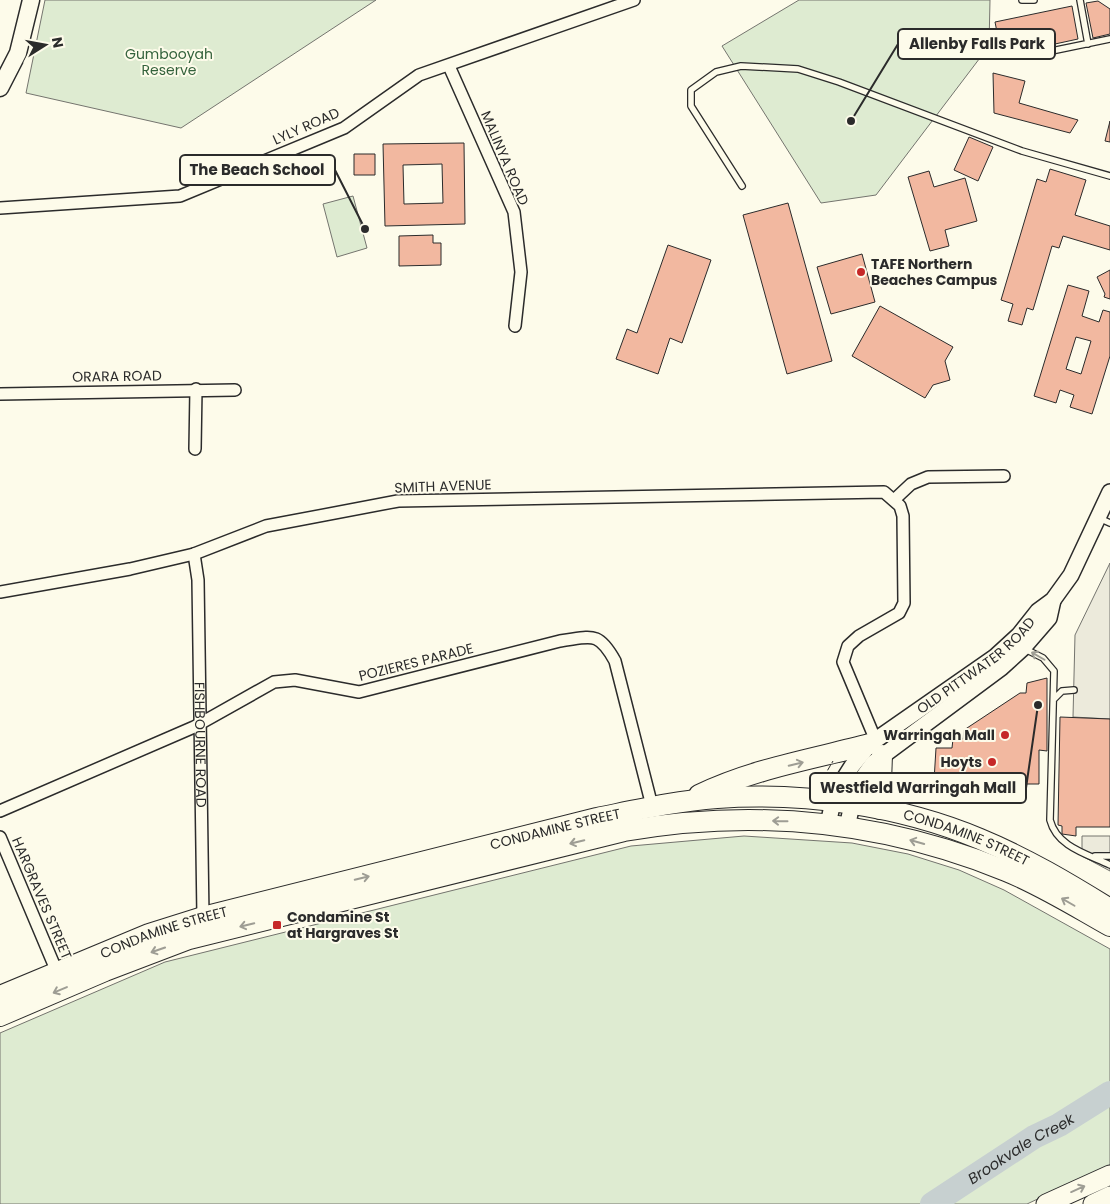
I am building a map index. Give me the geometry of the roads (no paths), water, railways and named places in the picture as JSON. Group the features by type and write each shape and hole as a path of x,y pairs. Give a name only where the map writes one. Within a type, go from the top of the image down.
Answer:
{"highway":[{"path":"684,802 719,785 876,747 880,809"},
{"name":"CONDAMINE STREET","path":"0,1016 138,957 204,926 652,806 684,802 747,796 842,803 880,809 948,827 978,838 1036,866 1110,909"},
{"name":"CONDAMINE STREET","path":"0,996 149,934 204,926 634,829 663,824 736,819 838,825 902,837 1006,871 1051,892 1110,926"}],"main road":[{"path":"0,88 18,54 31,0"},
{"path":"1046,1204 1110,1175"},
{"path":"1093,1204 1110,1196"}],"street":[{"name":"LYLY ROAD","path":"0,208 180,196 344,128 418,75 449,66 634,0"},
{"name":"MALINYA ROAD","path":"449,66 514,212 521,272 515,326"},
{"name":"ORARA ROAD","path":"0,394 196,389 235,390"},
{"path":"195,449 196,389"},
{"path":"876,747 844,662 848,646 859,636 899,612 904,603 903,516 900,506 895,500 911,484 928,478 1004,476"},
{"name":"SMITH AVENUE","path":"0,592 130,569 194,554 266,526 398,501 870,492 884,492 895,500"},
{"name":"OLD PITTWATER ROAD","path":"838,825 852,766 995,656 1018,635 1038,611 1053,600 1104,520 1110,492"},
{"name":"FISHBOURNE ROAD","path":"194,554 198,580 204,926"},
{"name":"OLD PITTWATER ROAD","path":"876,747 1001,668 1023,648 1049,618 1053,600"},
{"name":"POZIERES PARADE","path":"0,811 200,724 274,682 295,680 359,692 560,641 593,636 605,643 615,661 652,806"},
{"name":"HARGRAVES STREET","path":"0,837 57,972"}],"lane":[{"path":"1022,0 1034,0"},
{"path":"1080,0 1088,44"},
{"path":"1006,50 1037,54 1110,39"},
{"path":"742,186 691,106 690,90 716,72 741,66 798,69 839,82 1022,150 1110,176"},
{"path":"1023,648 1043,658 1054,671 1050,820 1053,830 1057,837 1065,843 1110,865"},
{"path":"1053,701 1062,691 1074,690"},
{"path":"1090,855 1110,856"}],"waterway":[{"name":"Brookvale Creek","path":"932,1204 1034,1137 1059,1125 1110,1093"}],"place":[{"name":"Allenby Falls Park","path":"851,121"},
{"name":"The Beach School","path":"365,229"},
{"name":"TAFE Northern Beaches Campus","path":"861,272"},
{"name":"Westfield Warringah Mall","path":"1038,705"},
{"name":"Warringah Mall","path":"1005,735"},
{"name":"Hoyts","path":"992,762"},
{"name":"Condamine St at Hargraves St","path":"277,925"}],"park label":[{"name":"Gumbooyah Reserve","path":"169,62"}]}
